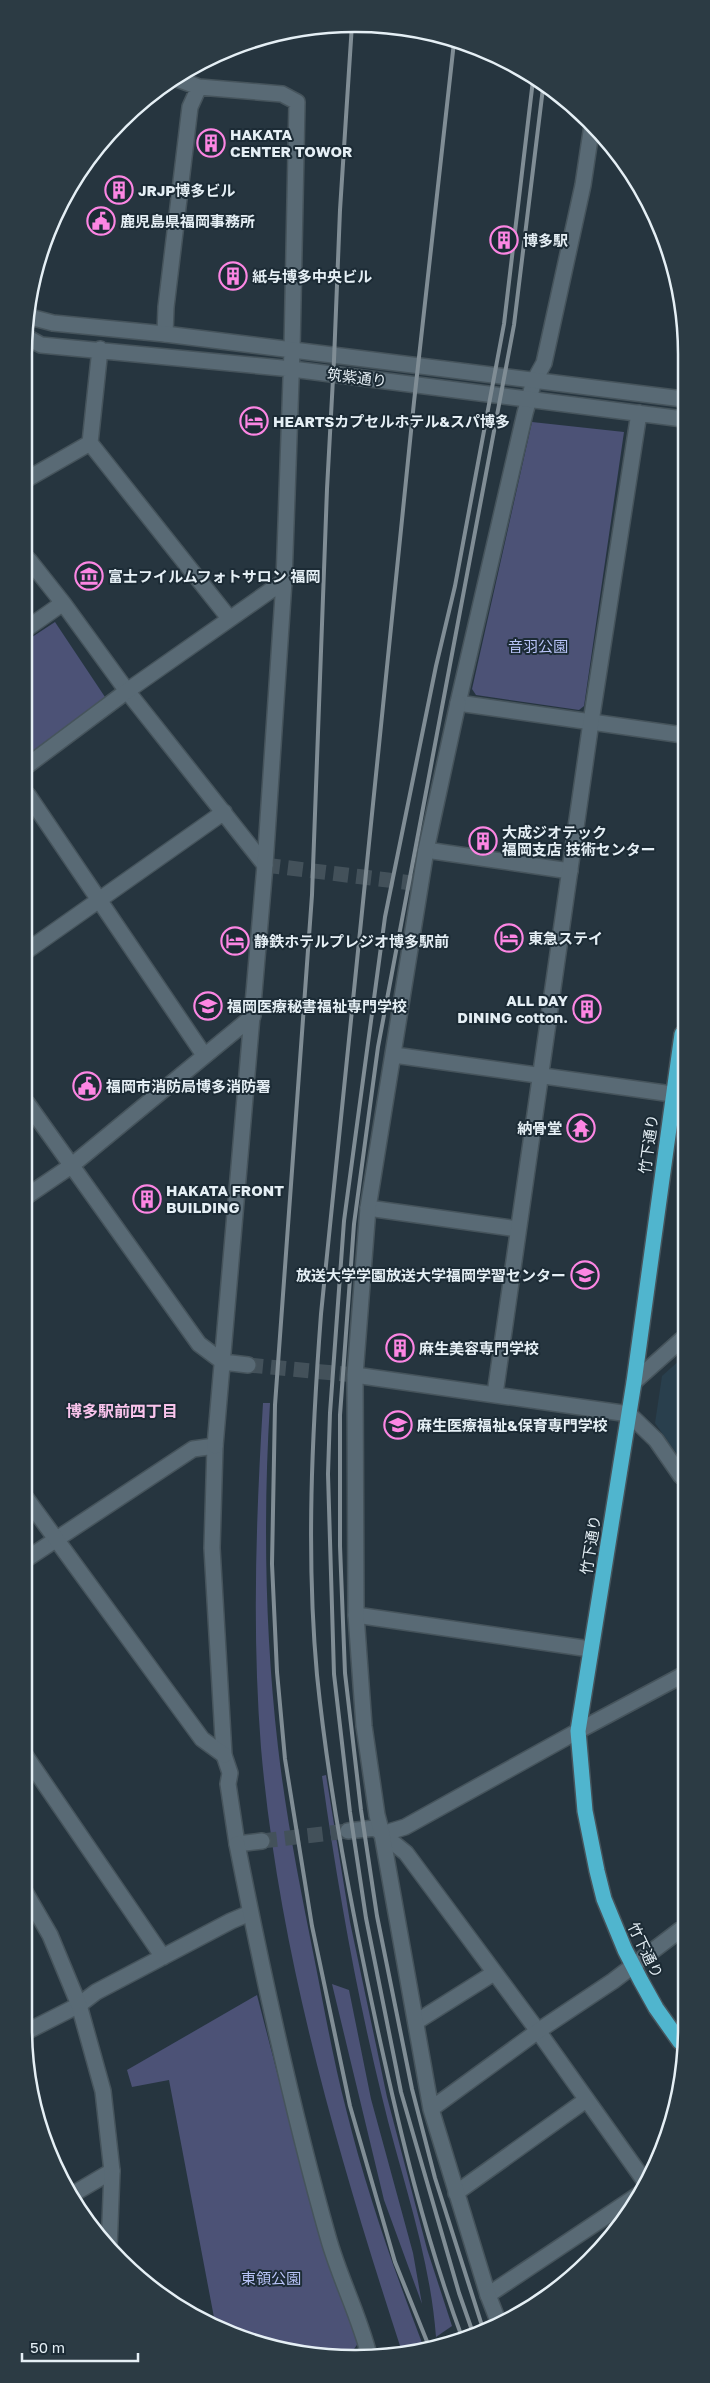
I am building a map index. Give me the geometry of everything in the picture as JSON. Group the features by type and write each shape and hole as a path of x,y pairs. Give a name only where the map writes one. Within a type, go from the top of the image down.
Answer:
{"highway":[{"name":"竹下通り","path":"678,1058 634,1382 578,1731 585,1811 597,1871 616,1931 656,2008 678,2038"}],"street":[{"path":"185,82 199,87 282,94 297,102 292,368 284,581 265,865 216,1446 212,1548 224,1755 230,1773 228,1784 250,1913 293,2107 326,2230 368,2350"},
{"path":"166,334 166,308 190,107 199,87"},
{"path":"497,2318 489,2299 431,2109 377,1815 364,1726 356,1615 355,1374 368,1208 426,850 458,703 534,381 544,363 584,186 591,135"},
{"name":"筑紫通り","path":"35,318 678,398"},
{"name":"筑紫通り","path":"34,344 292,368 678,418"},
{"path":"100,349 90,443 228,618"},
{"path":"495,1394 591,722 639,413"},
{"path":"32,476 90,443"},
{"path":"32,564 127,691 265,865"},
{"path":"32,762 228,618 284,581"},
{"path":"32,625 63,603"},
{"path":"458,703 678,735"},
{"path":"32,801 204,1055"},
{"path":"32,947 224,812"},
{"path":"426,850 570,871"},
{"path":"32,1193 71,1166 253,1016"},
{"path":"394,1055 672,1094"},
{"path":"32,1110 199,1344 223,1362 248,1365"},
{"path":"368,1208 518,1229"},
{"path":"634,1382 678,1343"},
{"path":"355,1374 629,1414 656,1440 678,1472"},
{"path":"32,1556 193,1449 216,1446"},
{"path":"32,1506 202,1739 224,1755"},
{"path":"356,1615 590,1649"},
{"path":"382,1834 405,1826 678,1678"},
{"path":"32,1765 163,1957"},
{"path":"348,1831 376,1828 406,1853 538,2031 641,2177"},
{"path":"237,1844 262,1841"},
{"path":"32,1904 50,1936 79,2005 104,2091 112,2171 109,2237"},
{"path":"32,2029 79,2005 96,1992 231,1921 250,1913"},
{"path":"431,2109 538,2031 633,1966 678,1932"},
{"path":"416,2022 494,1972"},
{"path":"456,2193 586,2100"},
{"path":"77,2191 112,2171"},
{"path":"489,2299 625,2204"}],"shaded area":[{"path":"678,1362 678,1456 655,1423 662,1376"}],"green space":[{"name":"音羽公園","path":"532,422 624,432 584,706 579,710 476,695 472,689"},
{"path":"55,622 111,706 32,759 32,637"},
{"path":"263,1403 270,1403 266,1489 266,1575 270,1661 285,1800 325,2014 346,2109 362,2170 381,2230 422,2343 400,2347 356,2204 314,2054 282,1902 270,1825 258,1705 256,1619 258,1489"},
{"path":"326,1775 350,1922 387,2097 427,2249 452,2326 436,2337 428,2276 382,2097 356,1977 322,1776"},
{"path":"332,1984 349,1990 371,2099 413,2253 422,2304 384,2200"},
{"name":"東領公園","path":"257,1995 304,2177 359,2342 354,2350 313,2348 272,2340 214,2318 169,2080 132,2087 127,2070"}],"tunnel":[{"path":"265,865 420,884"},
{"path":"248,1365 355,1375"},
{"path":"262,1841 348,1831"}],"railway":[{"path":"351,32 340,210 327,489 312,895 275,1405 272,1564 277,1672 285,1759 312,1926 350,2106 395,2262 427,2342"},
{"path":"453,48 414,402 321,1314 313,1449 311,1540 317,1675 328,1763 350,1896 404,2145 425,2224 460,2333"},
{"path":"471,2328 459,2293 401,2092 366,1918 350,1812 334,1674 328,1474 330,1413 344,1221 385,917 436,666 455,586 504,324 532,86"},
{"path":"482,2324 435,2178 412,2089 377,1916 361,1810 345,1673 340,1546 340,1415 354,1224 378,1047 514,325 542,93"}],"place":[{"name":"HAKATA CENTER TOWOR","path":"211,143"},
{"name":"JRJP博多ビル","path":"119,190"},
{"name":"鹿児島県福岡事務所","path":"101,221"},
{"name":"博多駅","path":"504,240"},
{"name":"紙与博多中央ビル","path":"233,276"},
{"name":"HEARTSカプセルホテル&スパ博多","path":"254,421"},
{"name":"富士フイルムフォトサロン 福岡","path":"89,576"},
{"name":"大成ジオテック 福岡支店 技術センター","path":"483,841"},
{"name":"東急ステイ","path":"509,938"},
{"name":"静鉄ホテルプレジオ博多駅前","path":"235,941"},
{"name":"福岡医療秘書福祉専門学校","path":"208,1006"},
{"name":"ALL DAY DINING cotton.","path":"587,1009"},
{"name":"福岡市消防局博多消防署","path":"87,1086"},
{"name":"納骨堂","path":"581,1128"},
{"name":"HAKATA FRONT BUILDING","path":"147,1199"},
{"name":"放送大学学園放送大学福岡学習センター","path":"585,1275"},
{"name":"麻生美容専門学校","path":"400,1348"},
{"name":"麻生医療福祉&保育専門学校","path":"398,1425"}],"district":[{"name":"博多駅前四丁目","path":"122,1411"}]}
